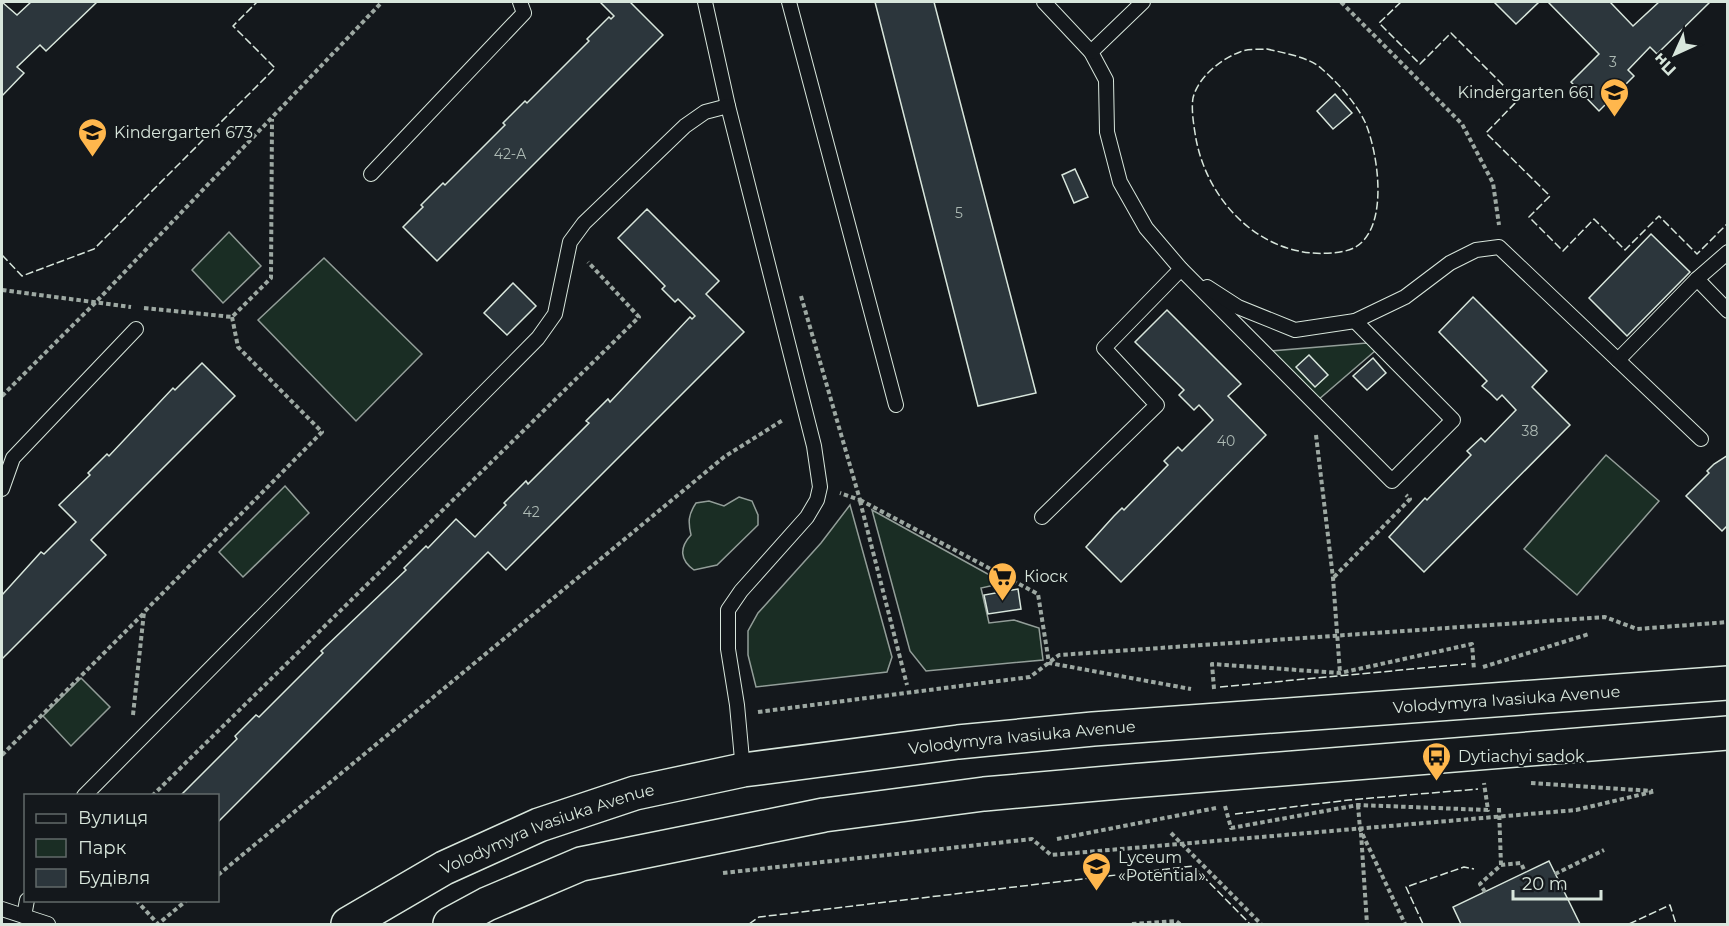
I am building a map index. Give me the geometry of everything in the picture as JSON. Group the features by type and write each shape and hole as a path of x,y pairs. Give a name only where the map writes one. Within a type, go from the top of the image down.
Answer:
{"main road":[{"name":"Volodymyra Ivasiuka Avenue","path":"348,924 444,868 539,825 635,793 743,770 958,742 1093,729 1728,683"},
{"path":"450,924 487,904 581,864 715,835 824,815 984,795 1131,781 1728,733"}],"lane":[{"path":"371,174 524,13 520,2"},
{"path":"705,2 728,106 814,446 820,487 817,500 807,517 741,591 728,610 728,649 738,715 743,770"},
{"path":"789,2 896,405"},
{"path":"1044,2 1091,52 1106,80 1107,132 1120,182 1146,228 1181,269 1392,481 1453,420 1355,321"},
{"path":"1091,52 1143,2"},
{"path":"85,794 538,338 555,314 570,242 585,223 684,126 705,112 728,106"},
{"path":"1181,269 1238,308 1295,330 1355,321 1405,297 1449,263 1476,250 1499,247 1701,438"},
{"path":"1618,360 1697,279 1728,252"},
{"path":"1042,517 1157,405 1104,348 1181,269"},
{"path":"1697,279 1728,311"},
{"path":"2,489 13,458 136,329"},
{"path":"24,916 27,902"},
{"path":"2,909 48,924"}],"path":[{"path":"2,396 382,2"},
{"path":"1341,2 1462,124 1493,183 1499,213 1499,247"},
{"path":"232,317 271,278 272,118"},
{"path":"153,794 639,317 570,242"},
{"path":"2,290 94,303 232,317"},
{"path":"2,755 321,432 238,347 232,317"},
{"path":"1312,400 1333,578 1340,673"},
{"path":"219,874 723,457 783,420"},
{"path":"1333,578 1410,499 1392,481"},
{"path":"907,685 860,500 1038,594 1049,663"},
{"path":"129,751 144,612"},
{"path":"738,715 1030,677 1059,655 1605,617 1637,629 1728,622"},
{"path":"1203,691 1214,693 1212,664 1340,673 1472,644 1474,670 1589,634"},
{"path":"1049,663 1192,689"},
{"path":"1057,839 1225,806 1231,828 1358,805 1488,810 1484,779 1495,780"},
{"path":"723,873 1032,839 1051,855 1500,817 1576,810 1656,791 1530,782"},
{"path":"1358,805 1367,924"},
{"path":"1499,808 1501,865"},
{"path":"1360,829 1405,924"},
{"path":"1171,833 1261,924"},
{"path":"1555,874 1604,850"},
{"path":"1485,892 1480,884 1501,865 1521,863 1525,872"},
{"path":"138,902 158,924 185,902"},
{"path":"1131,924 1176,921 1180,924"}],"green space":[{"path":"229,232 261,266 223,303 192,270"},
{"path":"324,258 422,354 356,421 258,320"},
{"path":"1367,343 1375,351 1318,400 1271,351"},
{"path":"1606,455 1659,501 1577,595 1524,549"},
{"path":"285,486 309,513 243,577 219,552"},
{"path":"739,497 752,501 758,515 758,525 717,565 694,570 686,562 683,554 684,545 691,535 689,519 691,511 696,503 709,501 724,506"},
{"path":"850,505 892,657 887,672 756,687 748,655 748,631 758,613 821,543"},
{"path":"872,510 1004,583 981,588 989,623 1014,620 1039,628 1043,660 926,671 910,651"},
{"path":"81,678 110,707 71,746 43,716"}],"building":[{"path":"2,2 17,15 31,2 97,2 46,51 40,45 17,67 24,73 2,96"},
{"path":"600,2 630,2 663,35 437,261 403,227 423,207 421,205 443,183 445,185 505,125 503,123 525,101 527,103 589,41 587,39 609,17 611,19 614,16"},
{"path":"875,2 934,2 1036,393 978,406"},
{"path":"1494,2 1539,2 1516,24"},
{"path":"1548,2 1610,2 1633,26 1659,2 1710,2 1657,54 1650,47 1628,70 1634,76 1599,111 1571,82 1599,54"},
{"path":"1335,94 1352,113 1333,129 1317,111"},
{"path":"1075,169 1088,197 1074,203 1062,175"},
{"path":"647,209 719,281 706,294 744,332 506,570 488,552 219,821 219,794 182,794 237,739 235,736 256,715 259,717 323,653 321,651 406,570 404,568 426,546 428,548 456,519 475,537 506,505 504,503 526,481 528,484 589,423 586,421 608,399 610,402 690,317 692,319 695,316 678,299 675,302 662,289 665,286 618,238"},
{"path":"1651,234 1690,272 1627,336 1589,298"},
{"path":"513,283 536,306 507,335 484,313"},
{"path":"1473,297 1547,371 1532,387 1570,425 1424,572 1389,537 1425,498 1427,500 1471,455 1467,451 1481,438 1485,442 1516,410 1502,395 1497,400 1482,386 1487,381 1439,332"},
{"path":"1167,310 1241,384 1228,396 1266,435 1121,582 1086,547 1122,508 1124,510 1168,465 1164,461 1178,447 1182,451 1213,420 1199,405 1194,410 1179,395 1184,390 1135,342"},
{"path":"1309,355 1328,375 1315,387 1296,367"},
{"path":"1373,358 1386,373 1367,390 1353,376"},
{"path":"202,363 235,396 91,540 106,555 2,659 2,595 41,552 44,554 76,522 59,505 173,388 175,390"},
{"path":"1728,455 1728,525 1722,531 1686,496 1709,473 1707,471 1714,464"},
{"name":"Кіоск","path":"1018,589 1021,609 988,614 984,595"},
{"path":"1549,861 1580,924 1461,924 1453,907"}],"fence":[{"path":"2,255 22,276 94,249 275,68 233,26 257,2"},
{"path":"1401,2 1379,23 1420,64 1451,33 1518,100 1486,133 1550,196 1529,217 1563,251 1594,219 1625,250 1659,216 1697,254 1728,223"},
{"path":"1267,49 1296,56 1317,65 1346,94 1365,122 1377,174 1376,214 1370,231 1360,244 1345,251 1318,253 1292,250 1269,240 1248,227 1229,209 1214,188 1203,164 1193,119 1192,103 1196,90 1205,76 1225,59 1243,51 1267,49"},
{"path":"1220,687 1466,664"},
{"path":"1235,814 1349,800 1478,789"},
{"path":"749,924 759,917 1193,866 1250,924"},
{"path":"1423,924 1406,887 1464,867 1474,869"},
{"path":"1629,924 1670,905 1676,924"}],"place":[{"name":"Kindergarten 661","path":"1615,118"},
{"name":"Kindergarten 673","path":"93,158"},
{"name":"Кіоск","path":"1003,602"},
{"name":"Dytiachyi sadok","path":"1437,782"},
{"name":"Lyceum «Potential»","path":"1097,892"}]}
